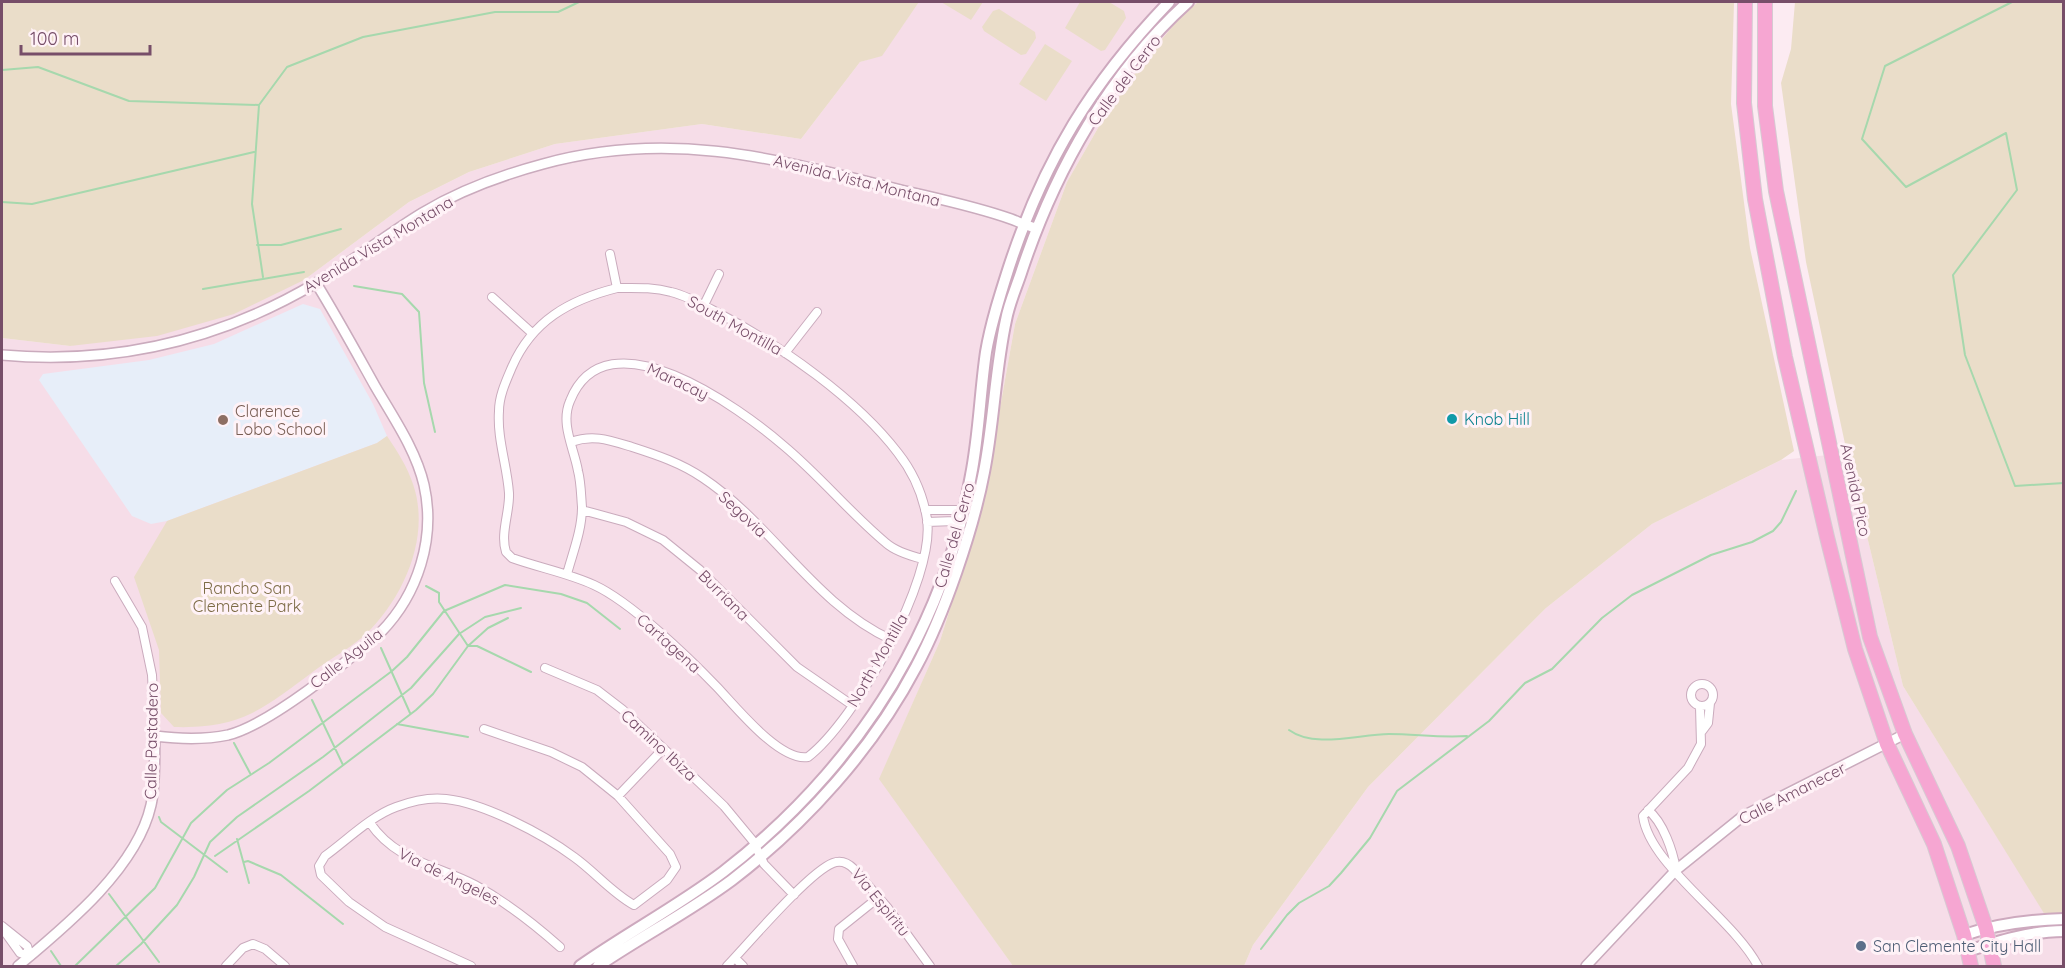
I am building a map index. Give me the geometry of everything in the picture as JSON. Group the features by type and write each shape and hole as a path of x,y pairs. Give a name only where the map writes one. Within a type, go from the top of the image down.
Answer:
{"highway":[{"path":"1746,2 1744,103 1755,199 1785,357 1827,537 1855,649 1887,744 1934,844 1964,935 1971,966"},
{"name":"Avenida Pico","path":"1765,2 1765,106 1776,191 1870,637 1905,734 1958,846 1986,928 1994,966"}],"main road":[{"name":"Calle del Cerro","path":"598,966 706,898 760,857 810,811 891,710 917,666 950,586 967,517 986,352 996,309 1023,225 1049,164 1078,113 1119,57 1169,2"},
{"name":"Calle del Cerro","path":"580,966 723,872 755,845 802,802 880,704 907,658 933,603 984,473 1006,318 1036,228 1062,172 1091,120 1131,64 1188,2"},
{"path":"1964,935 1986,928 2031,920 2064,919"},
{"path":"1968,951 2048,931 2064,931"}],"street":[{"name":"Avenida Vista Montana","path":"2,355 79,358 161,346 228,326 316,283 423,213 459,195 498,178 545,163 602,152 672,146 749,154 806,165 948,202 1036,228"},
{"path":"610,254 616,288"},
{"path":"704,305 719,274"},
{"name":"Calle Aguila","path":"155,736 185,739 227,735 265,720 381,632 394,619 417,578 427,531 424,484 402,433 316,283"},
{"name":"South Montilla","path":"510,556 505,548 509,494 500,436 499,410 508,375 517,355 532,333 556,311 588,296 616,288 672,292 704,305 785,353 817,376 898,452 914,477 926,516"},
{"path":"492,297 532,333"},
{"path":"785,353 817,312"},
{"name":"Maracay","path":"567,574 578,538 582,510 579,473 566,422 568,404 584,377 602,366 619,362 650,366 711,395 746,417 785,446 888,545 923,559"},
{"name":"Segovia","path":"570,442 584,437 600,437 668,458 703,478 853,619 892,640"},
{"name":"Burriana","path":"582,510 626,522 663,540 700,570 797,667 852,705"},
{"path":"926,516 957,510 967,517"},
{"name":"North Montilla","path":"808,757 833,732 892,640 915,590 923,559 926,516"},
{"name":"Cartagena","path":"510,556 597,586 624,603 711,681 774,743 792,756 808,757"},
{"name":"Calle Pastadero","path":"18,966 115,875 135,847 152,803 155,736 152,675 142,627 115,581"},
{"name":"Camino Ibiza","path":"545,668 597,690 663,749 724,806 755,845 764,864 794,895"},
{"path":"1702,731 1708,723 1713,691 1707,685 1698,685 1691,695 1694,703 1700,706 1710,703"},
{"path":"1700,706 1701,744 1688,768 1643,816 1644,824 1664,862 1676,870 1749,950 1758,966"},
{"path":"471,966 385,927 349,903 321,875 319,866 325,856 395,807 425,799 447,799 483,810 564,849 591,869 622,898 634,905 667,880 676,867 670,854 618,796 582,767 551,752 484,729"},
{"name":"Calle Amanecer","path":"1586,966 1676,870 1743,816 1905,734"},
{"path":"618,796 663,749"},
{"path":"1648,810 1654,815 1673,854 1676,870"},
{"name":"Via de Angeles","path":"370,824 396,852 473,884 515,908 560,947"},
{"name":"Via Espiritu","path":"794,895 824,868 839,862 851,865 879,897 930,966"},
{"path":"727,966 794,895"},
{"path":"853,966 838,939 839,929 879,897"},
{"path":"2,927 20,953 30,956"},
{"path":"226,966 243,948 253,944 265,949 285,966"},
{"path":"735,958 743,966"}],"shaded area":[{"path":"919,2 1198,2 1178,20 1102,121 1067,182 1015,324 983,503 940,641 880,778 1013,966 2,966 2,338 70,346 304,280 409,202 469,172 555,144 702,124 801,139 860,62 882,55"},
{"name":"Clarence Lobo School","path":"303,304 320,309 373,404 387,436 377,443 167,521 151,524 132,516 39,380 43,374 149,360 214,344"},
{"path":"1847,453 1903,686 2045,914 2063,916 2063,966 1244,966 1253,945 1368,787 1546,608 1652,524 1781,460"}],"green space":[{"path":"2,2 919,2 882,56 860,62 801,139 702,124 555,144 469,172 409,202 304,280 234,314 157,336 70,346 2,338"},
{"path":"941,2 983,2 971,20"},
{"path":"1080,2 1109,2 1124,11 1126,18 1105,50 1101,51 1065,28"},
{"path":"1198,2 1734,2 1731,104 1750,248 1794,451 1781,460 1652,524 1546,608 1368,787 1253,945 1244,966 1013,966 879,779 940,641 983,503 1015,324 1067,182 1102,121 1146,58 1178,20"},
{"path":"1795,2 2063,2 2063,916 2045,915 1903,686 1847,453 1806,262 1781,83 1791,49"},
{"path":"999,9 1035,32 1036,38 1026,54 1021,55 984,31 982,27 993,11"},
{"path":"1045,44 1072,61 1046,101 1019,84"},
{"name":"Rancho San Clemente Park","path":"387,436 405,465 413,484 418,504 419,524 410,565 392,602 380,619 354,644 280,696 250,714 217,724 174,727 161,713 159,650 134,577 167,521 377,443"}],"waterway":[{"path":"263,277 252,204 259,105 287,67 363,37 495,12 558,12 579,2"},
{"path":"2012,2 1885,66 1862,139 1906,187 2006,133 2017,190 1953,275 1965,355 2015,486 2064,483"},
{"path":"2,70 38,67 129,101 259,105"},
{"path":"2,202 32,204 254,152"},
{"path":"257,245 281,245 341,229"},
{"path":"203,289 304,272"},
{"path":"354,286 402,294 419,312 424,383 435,432"},
{"path":"1261,949 1299,903 1329,886 1341,873 1370,838 1397,791 1489,721 1525,683 1552,669 1602,618 1632,595 1711,555 1752,542 1773,531 1781,522 1796,491"},
{"path":"75,966 155,888 191,823 227,790 269,763 392,671 407,657 444,611 505,585 561,594 587,603 620,629"},
{"path":"426,586 439,593 439,602 468,646 477,646 531,672"},
{"path":"116,966 141,944 177,905 194,877 210,842 237,817 323,757 411,688 459,634 485,617 521,608"},
{"path":"215,856 309,791 416,710 433,694 468,646 488,628 508,618"},
{"path":"381,648 410,713"},
{"path":"312,700 343,765"},
{"path":"397,724 468,737"},
{"path":"1289,730 1300,736 1324,740 1389,734 1467,736"},
{"path":"234,743 250,773"},
{"path":"159,817 161,822 227,872"},
{"path":"237,839 249,883"},
{"path":"244,862 248,861 281,875 343,924"},
{"path":"109,894 159,962"},
{"path":"51,951 61,966"}],"place":[{"name":"Knob Hill","path":"1452,419"},
{"name":"Clarence Lobo School","path":"223,420"},
{"name":"San Clemente City Hall","path":"1861,946"}]}
